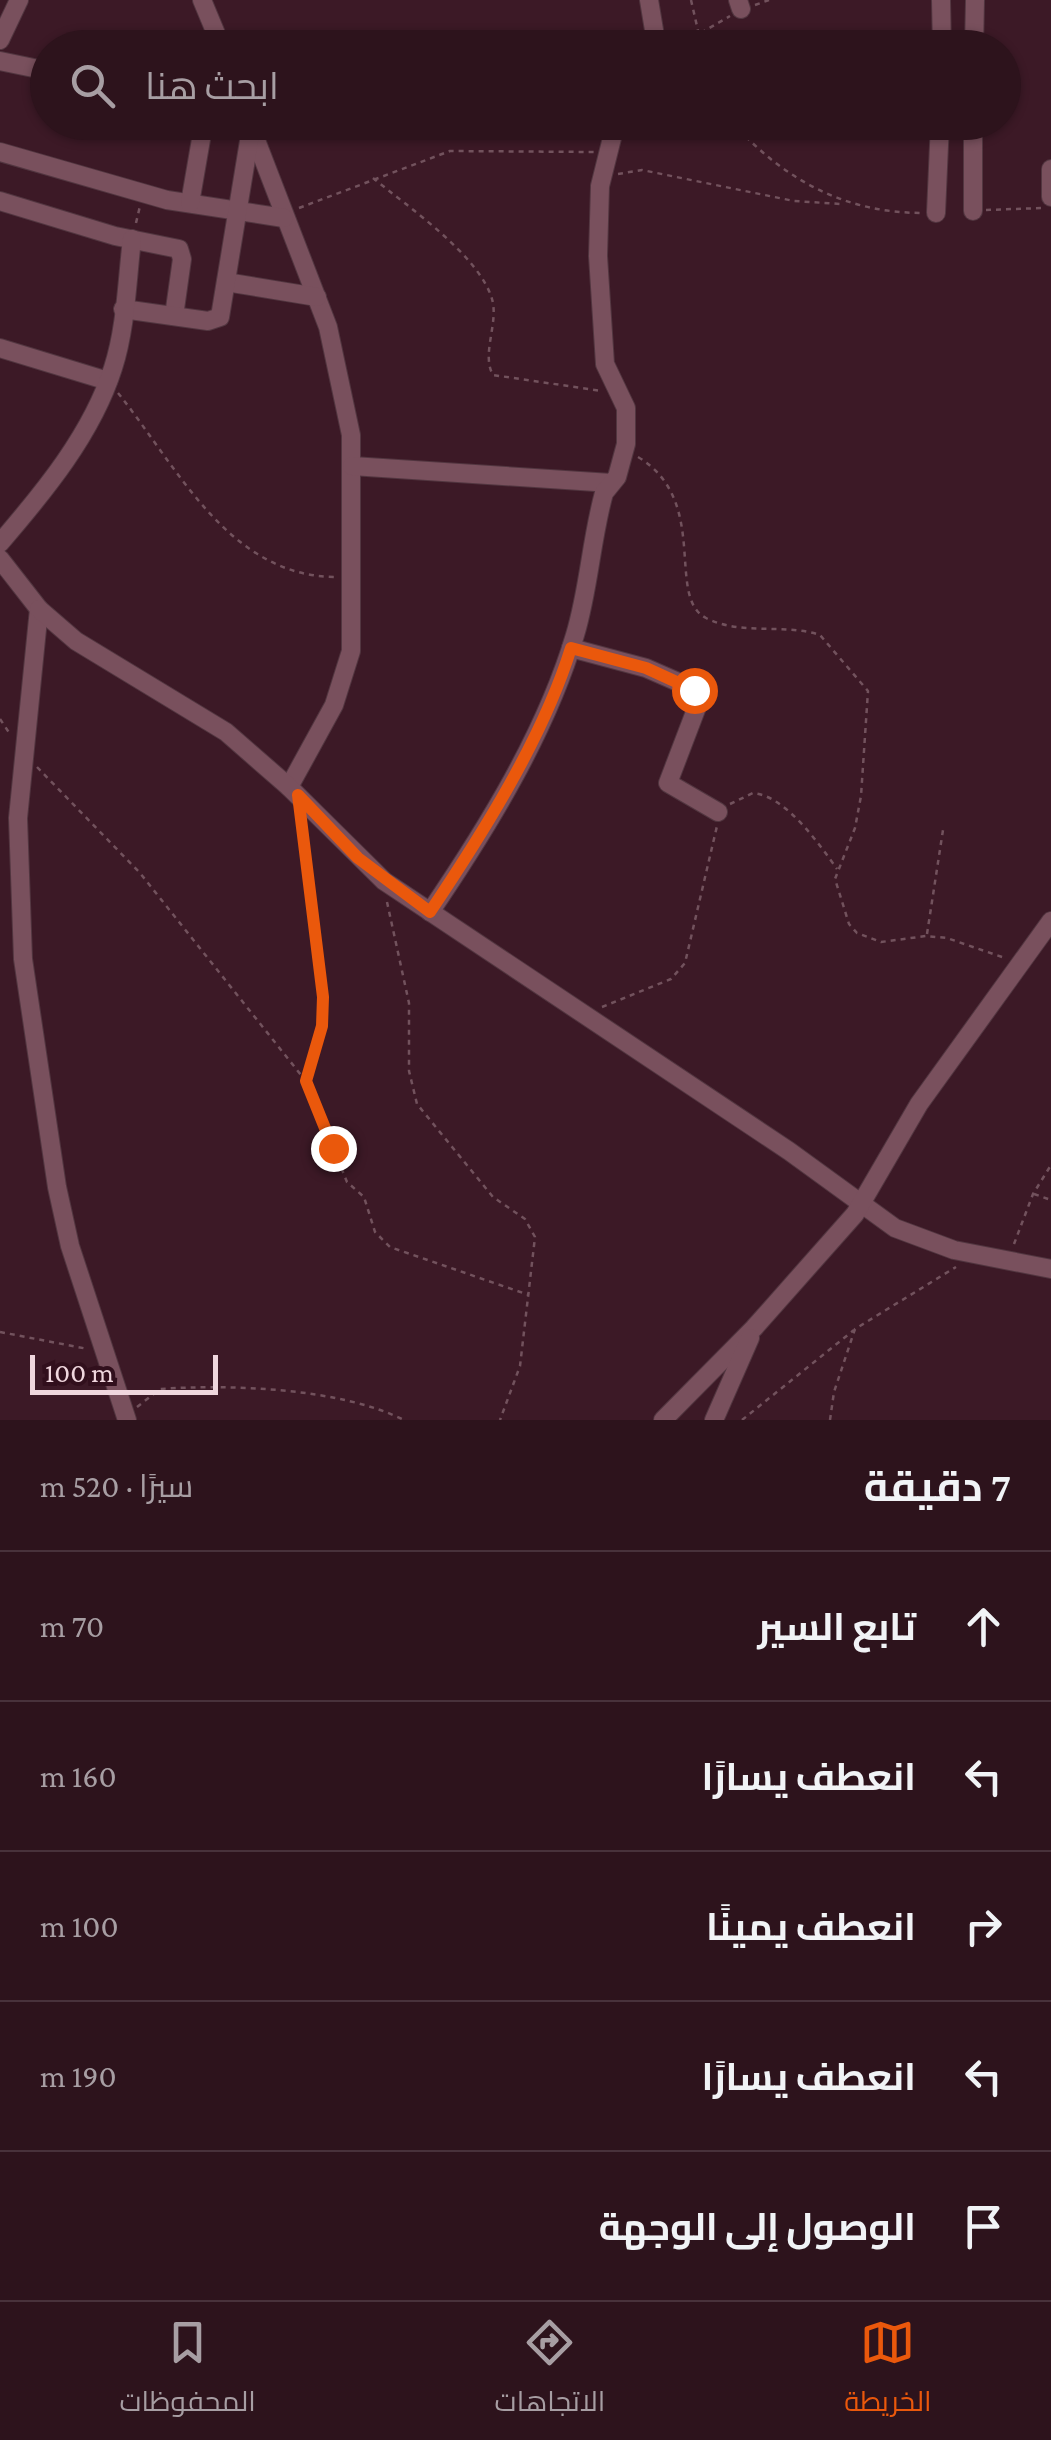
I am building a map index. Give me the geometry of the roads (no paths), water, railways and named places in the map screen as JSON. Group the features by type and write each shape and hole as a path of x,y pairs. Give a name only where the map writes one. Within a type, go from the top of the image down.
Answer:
{"street":[{"path":"0,40 19,0"},
{"path":"202,0 214,30"},
{"path":"649,0 654,30"},
{"path":"942,0 942,30"},
{"path":"975,30 976,0"},
{"path":"0,61 30,67"},
{"path":"190,203 201,140"},
{"path":"123,309 217,320 248,140"},
{"path":"255,140 317,297 348,406 352,466 354,622 344,676 294,791"},
{"path":"430,912 466,858 548,708 571,648 597,518 610,484 618,478 625,452 626,408 604,356 598,256 600,186 611,140"},
{"path":"936,213 939,140"},
{"path":"973,140 973,211"},
{"path":"0,152 144,191 159,199 284,218"},
{"path":"1051,168 1051,197"},
{"path":"0,201 132,239 174,246 181,252 174,316"},
{"path":"0,542 53,481 108,381 132,239"},
{"path":"226,282 317,297"},
{"path":"0,348 108,381"},
{"path":"352,466 610,484"},
{"path":"0,558 40,609 76,640 226,732 294,791 384,881 587,1014 895,1228 920,1240 1051,1269"},
{"path":"40,609 22,751 18,899 34,1046 66,1226 126,1420"},
{"path":"571,648 646,668 694,690 697,707 668,782 718,812"},
{"path":"663,1420 754,1328 861,1202 919,1104 1051,922"},
{"path":"714,1420 754,1328"}]}
